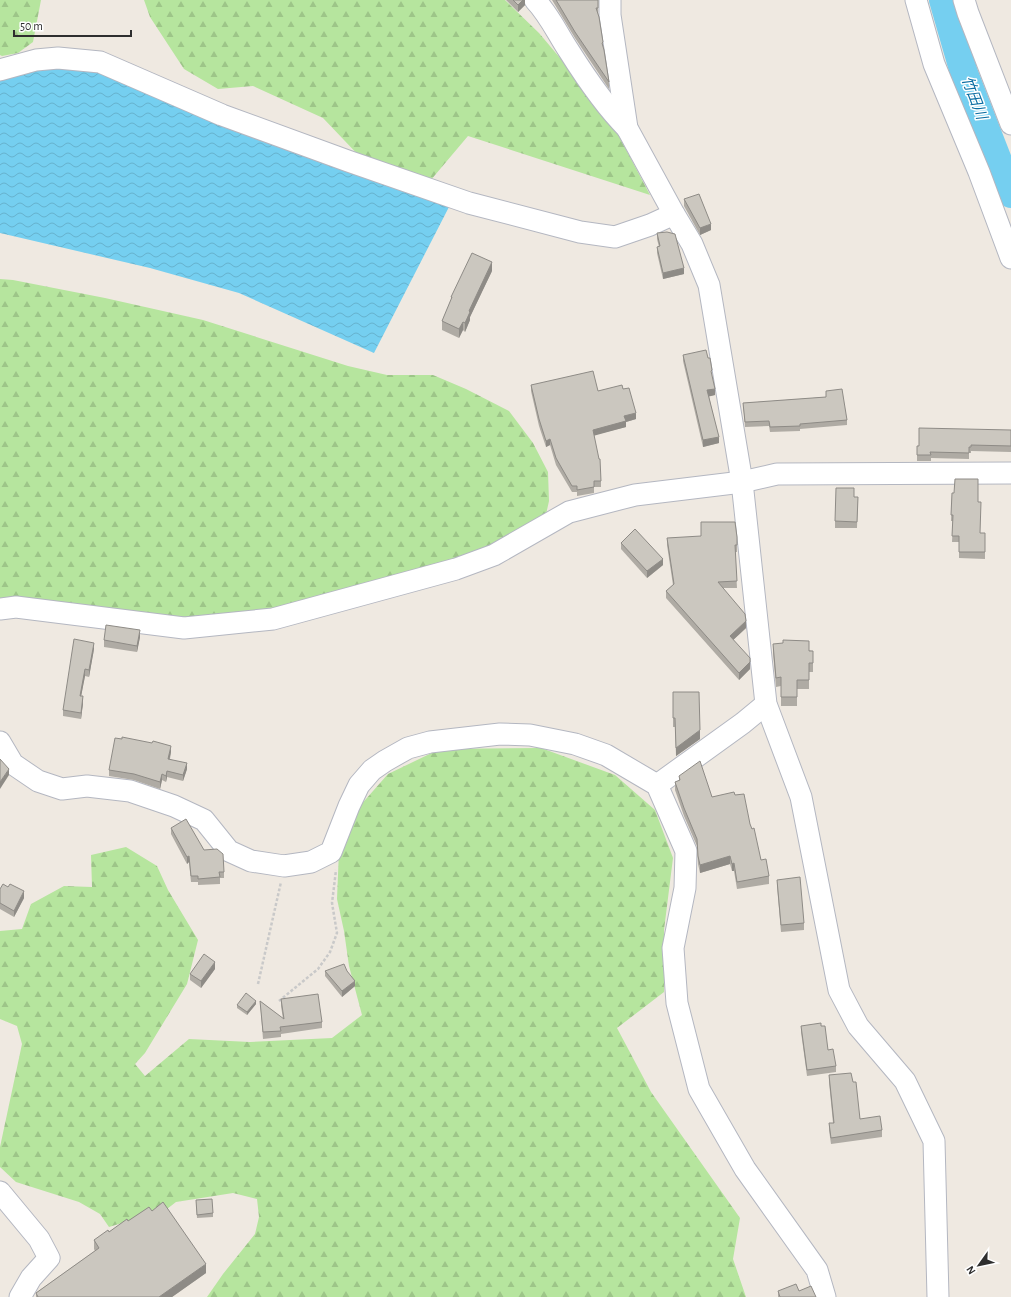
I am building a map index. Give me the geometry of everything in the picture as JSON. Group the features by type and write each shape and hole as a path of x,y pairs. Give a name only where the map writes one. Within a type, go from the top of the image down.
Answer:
{"street":[{"path":"535,0 546,11 588,80 612,112 627,128 692,244 709,285 742,482 766,704 801,797 839,990 858,1026 905,1081 934,1141 938,1297"},
{"path":"610,0 610,15 627,128"},
{"path":"916,0 934,64 979,172 1011,258"},
{"path":"964,0 1011,124"},
{"path":"0,70 36,60 58,58 100,62 222,115 348,161 469,203 580,232 615,237 650,225 674,214"},
{"path":"0,609 16,607 184,628 273,619 456,569 494,555 569,512 635,495 742,482 778,474 1011,473"},
{"path":"657,785 743,723 766,704"},
{"path":"0,742 13,764 38,781 62,789 87,786 130,791 174,806 204,820 229,851 251,862 284,866 311,862 331,852 359,785 372,770 408,748 430,742 500,734 530,735 575,744 606,755 657,785 686,851 685,888 673,948 676,1003 699,1089 745,1169 816,1270 824,1297"},
{"path":"0,1192 39,1239 48,1258 31,1278 20,1297"}],"path":[{"path":"279,1001 318,969 330,952 336,933 332,903 336,865 331,852"},
{"path":"258,984 284,866"}],"green space":[{"path":"0,0 41,0 33,42 18,53 2,56 0,55"},
{"path":"144,0 505,0 539,33 608,115 650,195 468,136 430,181 364,161 323,118 253,86 218,89 184,69 150,17"},
{"path":"0,279 13,280 105,298 203,320 348,366 387,375 433,375 466,389 509,411 533,443 548,472 549,501 545,519 454,567 279,611 177,619 0,605"},
{"path":"541,748 615,775 655,810 673,858 664,930 664,992 617,1028 651,1092 740,1218 733,1259 746,1297 207,1297 223,1274 255,1234 259,1217 257,1199 233,1193 176,1202 167,1209 109,1227 100,1214 79,1202 16,1182 0,1167 0,1147 22,1044 17,1026 0,1019 0,931 22,929 31,904 64,886 92,887 91,855 126,847 157,866 168,890 198,940 187,984 145,1053 135,1064 145,1076 189,1039 250,1042 332,1038 362,1015 349,966 344,931 337,899 339,850 351,816 388,774 440,749"}],"water":[{"path":"33,67 92,68 450,205 374,353 239,293 150,268 0,233 0,79"}],"building":[{"path":"513,0 523,0 518,5"},
{"path":"556,0 598,0 598,8 596,8 599,17 609,82 575,32"},
{"path":"699,194 711,224 700,228 684,199"},
{"path":"667,232 675,234 684,268 663,273 657,247 660,246 657,233"},
{"path":"472,253 492,262 465,323 463,322 459,329 442,321 451,297"},
{"path":"706,350 708,358 710,358 715,389 707,390 719,437 703,440 683,355"},
{"path":"593,371 598,391 622,385 623,389 629,388 636,413 624,416 626,421 593,430 600,459 601,481 594,481 594,487 577,490 577,486 572,486 556,458 550,439 546,441 531,385"},
{"path":"842,389 847,420 800,424 800,426 770,427 769,421 745,422 743,403 826,397 826,391"},
{"path":"919,428 1011,430 1011,446 971,445 971,447 969,447 969,453 930,452 931,455 917,455 917,446 919,446"},
{"path":"955,479 978,479 978,502 981,502 980,533 985,533 985,552 959,552 959,536 952,536 952,493 954,493"},
{"path":"836,488 854,488 854,497 858,497 857,522 835,521"},
{"path":"701,522 735,522 737,537 737,545 735,545 737,581 718,582 745,614 746,621 730,636 750,658 750,662 739,673 666,591 674,584 667,538 701,536"},
{"path":"635,529 663,559 647,571 621,543"},
{"path":"106,625 140,630 137,646 104,640"},
{"path":"74,639 94,643 89,670 85,669 80,696 83,696 81,713 63,710"},
{"path":"783,640 809,641 809,651 813,651 813,663 809,663 809,680 797,680 797,697 781,697 781,677 776,678 773,644 783,643"},
{"path":"673,692 699,692 700,730 676,748 675,718 673,718"},
{"path":"122,737 152,743 153,741 171,746 168,759 187,763 183,775 167,771 166,776 162,774 160,782 134,774 109,770 115,738 122,739"},
{"path":"0,759 9,769 0,782"},
{"path":"700,761 712,797 734,792 735,795 744,794 750,824 752,829 754,828 761,860 766,859 769,876 737,882 734,863 732,864 730,856 700,865 697,839 675,782 680,780 679,776"},
{"path":"186,819 204,850 217,849 223,854 224,872 219,872 220,877 198,879 198,876 191,876 189,856 187,857 171,828"},
{"path":"800,877 804,923 781,925 777,880"},
{"path":"3,884 8,887 10,884 24,891 14,911 0,903 0,889"},
{"path":"204,954 215,962 201,981 190,974"},
{"path":"344,964 347,971 355,981 342,991 325,971"},
{"path":"246,993 256,1001 247,1012 237,1005"},
{"path":"318,994 322,1022 280,1027 281,1031 263,1032 260,1001 284,1019 281,999"},
{"path":"821,1023 821,1026 825,1026 828,1050 833,1049 836,1066 807,1070 801,1026"},
{"path":"851,1073 853,1082 856,1082 860,1119 880,1116 882,1130 831,1138 829,1123 834,1123 829,1075"},
{"path":"212,1199 213,1213 197,1215 196,1200"},
{"path":"163,1202 206,1264 159,1297 38,1297 36,1293 99,1248 94,1240 108,1230 109,1232 127,1219 128,1221 149,1207 152,1211"},
{"path":"796,1284 799,1291 811,1286 816,1297 780,1297 778,1291"}],"waterway":[{"name":"竹田川","path":"943,0 964,73 1011,194"}]}
